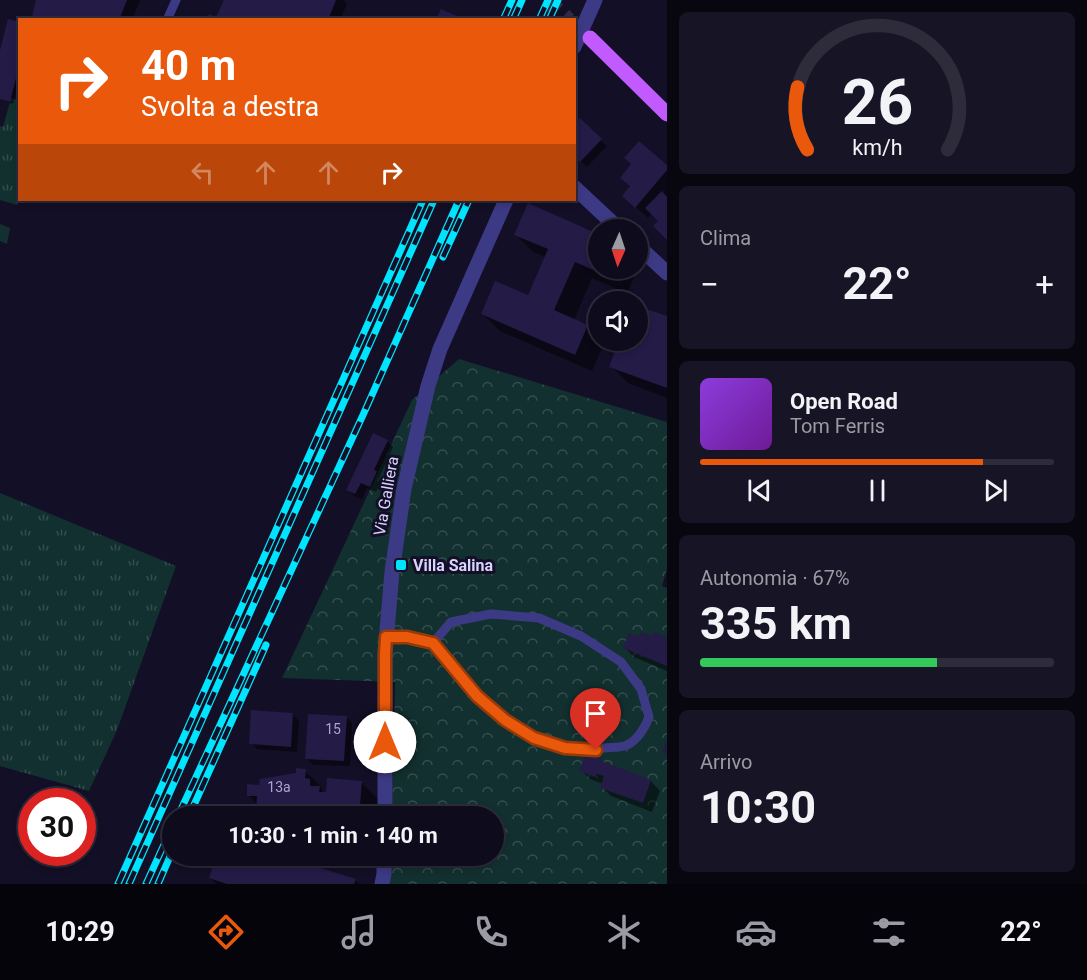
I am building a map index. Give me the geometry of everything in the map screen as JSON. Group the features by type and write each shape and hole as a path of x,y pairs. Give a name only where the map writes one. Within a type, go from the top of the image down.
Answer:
{"main road":[{"path":"590,38 667,114"}],"street":[{"path":"576,43 593,5"},
{"path":"576,189 608,219"},
{"name":"Via Galliera","path":"385,806 386,637 392,572 403,501 428,386 440,349 506,201"},
{"path":"648,255 667,273"},
{"path":"382,884 384,866"}],"lane":[{"path":"168,18 176,0"},
{"path":"386,637 407,637 433,643 477,696 505,720 534,738 565,748 596,750 628,745 645,728 650,717 641,689 621,662 581,636 539,618 491,614 451,622 433,643"}],"green space":[{"path":"11,98 18,101 17,205 0,200 0,126 3,127"},
{"path":"0,224 10,228 7,244 0,241"},
{"path":"459,359 667,422 667,569 662,586 667,588 667,884 390,884 391,866 504,866 504,806 392,806 395,682 282,678 412,400"},
{"path":"0,493 176,566 117,730 90,788 78,788 0,766"}],"building":[{"path":"36,0 127,0 120,18 32,18"},
{"path":"224,0 336,0 329,18 208,18 209,14 216,17"},
{"path":"441,9 461,18 437,18"},
{"path":"8,19 18,22 18,70 10,102 0,99 0,50"},
{"path":"580,118 602,139 580,162 576,159 576,122"},
{"path":"639,141 667,165 667,170 635,208 622,196 630,186 620,178 631,164 624,158"},
{"path":"662,191 667,197 667,240 653,226 658,221 645,208"},
{"path":"528,203 588,230 588,268 575,262 554,310 588,325 575,355 481,314 495,281 528,295 548,249 514,235"},
{"path":"648,309 667,316 667,388 609,367 615,351 648,351"},
{"path":"373,433 388,440 374,470 377,471 370,487 361,483 355,494 346,490"},
{"path":"641,632 652,636 654,632 667,637 667,666 623,648 629,633 639,637"},
{"path":"251,710 293,713 291,747 249,744"},
{"path":"308,714 347,716 344,761 305,759"},
{"path":"667,739 667,754 662,753"},
{"path":"586,753 651,780 643,803 600,788 604,776 597,774 595,777 579,771"},
{"path":"296,768 306,769 305,778 310,779 310,786 320,786 319,792 326,792 327,778 362,781 360,806 256,806 257,796 247,796 247,784 259,785 260,779 296,773"},
{"path":"213,866 314,866 356,879 354,884 227,884 209,878"}],"tunnel":[{"path":"547,0 567,18"}],"railway":[{"path":"504,18 512,0"},
{"path":"514,18 522,0"},
{"path":"540,18 548,0"},
{"path":"550,18 558,0"},
{"path":"118,884 423,201"},
{"path":"129,884 434,201"},
{"path":"183,806 363,415 459,201"},
{"path":"443,257 469,201"},
{"path":"194,806 266,645"},
{"path":"146,884 162,849"},
{"path":"158,884 166,866"}],"place":[{"name":"Villa Salina","path":"401,565"}],"route":[{"path":"385,742 386,637 407,637 433,643 477,696 505,720 534,738 565,748 596,750"}]}
